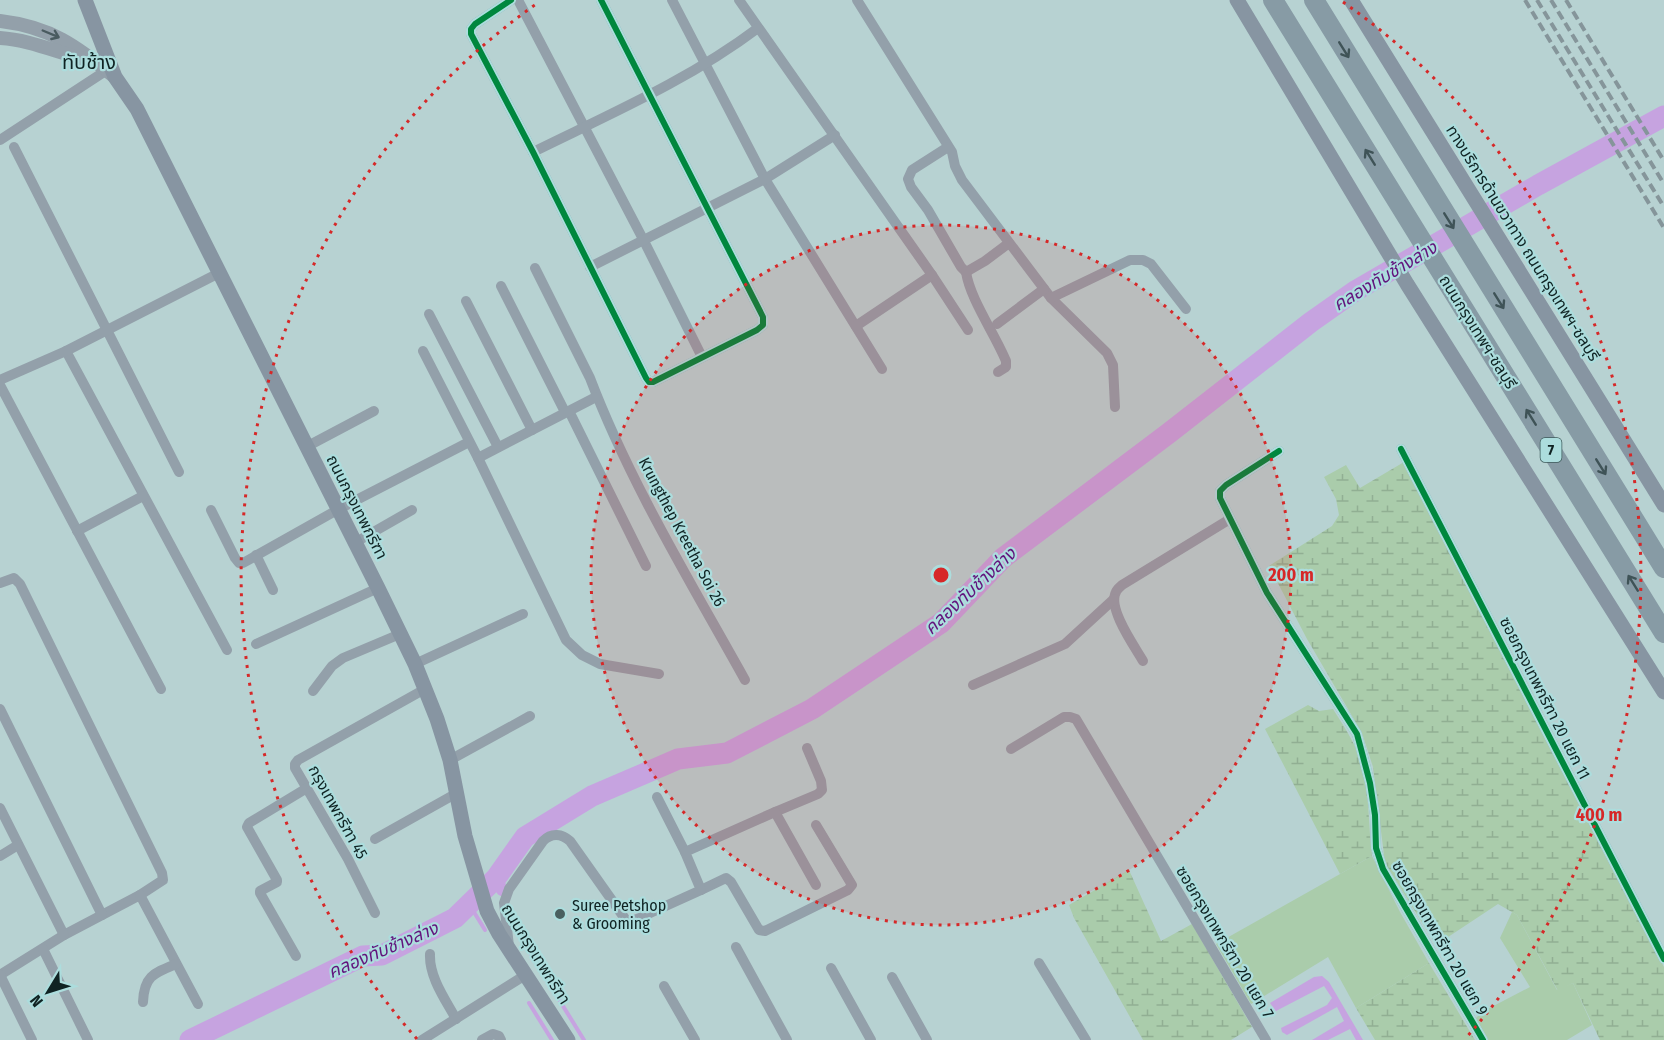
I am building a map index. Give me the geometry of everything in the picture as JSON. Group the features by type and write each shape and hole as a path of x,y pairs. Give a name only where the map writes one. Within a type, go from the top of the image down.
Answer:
{"highway":[{"name":"ถนนกรุงเทพฯ-ชลบุรี","path":"1273,0 1664,633"},
{"name":"ถนนกรุงเทพฯ-ชลบุรี","path":"1314,0 1664,568"}],"main road":[{"name":"ถนนกรุงเทพกรีฑา","path":"85,0 106,70 137,109 356,542 415,664 450,760 468,848 486,911 568,1040"},
{"path":"1237,0 1407,284 1664,692"},
{"name":"ทางบริการด้านขวาทาง ถนนกรุงเทพฯ-ชลบุรี","path":"1351,0 1664,505"}],"street":[{"path":"511,0 475,24 471,29 471,34 649,382 654,382 757,330 763,325 763,317 601,0"},
{"path":"518,0 702,357"},
{"path":"672,0 765,179 882,369"},
{"path":"739,0 968,330"},
{"path":"857,0 948,147 962,180 1048,293 1107,353 1113,365 1115,407"},
{"path":"0,21 48,32 68,42 106,70"},
{"path":"533,152 649,95 705,64 758,28"},
{"path":"0,38 16,39 39,45 106,70"},
{"path":"0,140 106,70"},
{"path":"590,267 765,179 834,135"},
{"path":"14,147 179,472"},
{"path":"948,147 912,170 908,179 966,272 975,301 1006,361 1006,367 998,372"},
{"path":"966,272 1009,243"},
{"path":"997,324 1048,293 1130,260 1143,260 1151,264 1186,309"},
{"name":"Krungthep Kreetha Soi 26","path":"535,268 590,378 596,397 659,526 745,680"},
{"path":"0,380 107,331 219,273"},
{"path":"856,326 932,275"},
{"path":"501,286 646,566"},
{"path":"466,301 532,430"},
{"path":"429,314 498,447"},
{"path":"66,351 227,650"},
{"path":"423,351 478,458 566,640 582,655 600,664 659,674"},
{"path":"0,385 161,689"},
{"path":"478,458 596,397"},
{"path":"306,447 374,411"},
{"path":"211,510 239,563 243,563 468,441"},
{"name":"ซอยกรุงเทพกรีฑา 20 แยก 11","path":"1401,449 1664,959"},
{"name":"ซอยกรุงเทพกรีฑา 20 แยก 9","path":"1279,451 1220,491 1220,498 1267,593 1357,734 1370,783 1375,815 1376,848 1383,869 1483,1040"},
{"path":"76,531 143,495"},
{"path":"356,542 412,510"},
{"path":"1143,661 1119,618 1114,599 1116,592 1122,585 1230,519"},
{"path":"256,555 273,591"},
{"path":"0,583 14,578 20,584 162,873 163,880 160,884 64,935 0,975 32,1040"},
{"path":"256,644 378,588"},
{"path":"973,685 1065,644 1114,599"},
{"path":"415,664 523,614"},
{"path":"313,691 332,666 343,657 400,634"},
{"name":"กรุงเทพกรีฑา 45","path":"375,913 295,768 295,764 298,760 425,689"},
{"path":"0,709 102,915"},
{"path":"450,760 530,716"},
{"name":"ซอยกรุงเทพกรีฑา 20 แยก 7","path":"1011,749 1064,717 1076,719 1266,1040"},
{"path":"685,852 818,794 822,790 821,781 807,748"},
{"path":"296,956 260,893 277,880 247,827 249,823 307,788"},
{"path":"375,839 457,793"},
{"path":"657,797 701,890"},
{"path":"0,808 64,935"},
{"path":"775,812 816,885"},
{"path":"510,950 504,903 509,889 548,836 564,837 570,841 628,923 726,878 731,882 759,930 765,931 848,890 852,885 816,825"},
{"path":"0,855 18,844"},
{"path":"140,895 198,1004"},
{"path":"736,947 787,1040"},
{"path":"43,949 88,1040"},
{"path":"430,954 437,986 456,1018"},
{"path":"1039,963 1086,1040"},
{"path":"143,1002 144,988 148,980 156,972 176,964"},
{"path":"831,968 871,1040"},
{"path":"422,1040 527,974"},
{"path":"892,977 927,1040"},
{"path":"664,986 695,1040"},
{"path":"482,1040 493,1034 499,1036 501,1040"}],"green space":[{"path":"1404,462 1664,967 1664,1040 1600,1040 1573,983 1558,991 1517,915 1498,904 1436,945 1385,863 1373,767 1362,733 1307,639 1269,566 1332,526 1339,515 1336,499 1324,477 1346,465 1360,488"},
{"path":"1308,705 1319,711 1333,709 1358,752 1366,783 1372,856 1340,874 1265,729"},
{"path":"1372,856 1429,963 1356,1008 1328,957 1251,1004 1216,944"},
{"path":"1129,870 1161,941 1192,924 1252,1027 1231,1040 1143,1040 1074,918 1069,905"},
{"path":"1512,912 1517,915 1557,990 1573,983 1592,1025 1567,1040 1488,1040 1476,1018 1482,1012 1530,987 1500,938"},
{"path":"1429,963 1475,1040 1375,1040 1356,1008"}],"shaded area":[{"path":"1322,976 1329,982 1363,1040 1356,1040 1350,1029 1328,1040 1312,1040 1344,1021 1337,1007 1287,1035 1282,1032 1281,1028 1327,1005 1332,998 1324,986 1276,1011 1270,1003 1314,977"}],"waterway":[{"name":"คลองทับช้างล่าง","path":"190,1040 363,956 382,955 455,918 496,878 525,837 592,796 678,759 727,753 812,709 941,623 1003,558 1311,322 1355,291 1538,185 1664,116"},
{"path":"496,878 502,890"},
{"path":"469,904 485,930"},
{"path":"529,951 584,1040"},
{"path":"529,1003 552,1040"}],"railway":[{"path":"1525,0 1664,228"},
{"path":"1537,0 1664,207"},
{"path":"1551,0 1664,184"},
{"path":"1566,0 1664,161"}],"cycle path":[{"path":"511,0 475,24 471,29 471,34 646,378 649,382 653,382 757,330 763,325 763,317 601,0"},
{"path":"1401,449 1664,959"},
{"path":"1279,451 1226,485 1220,491 1220,498 1267,593 1357,734 1370,783 1375,815 1376,848 1383,869 1483,1040"}],"place":[{"name":"Suree Petshop & Grooming","path":"560,914"}],"district":[{"name":"ทับช้าง","path":"89,62"}]}
